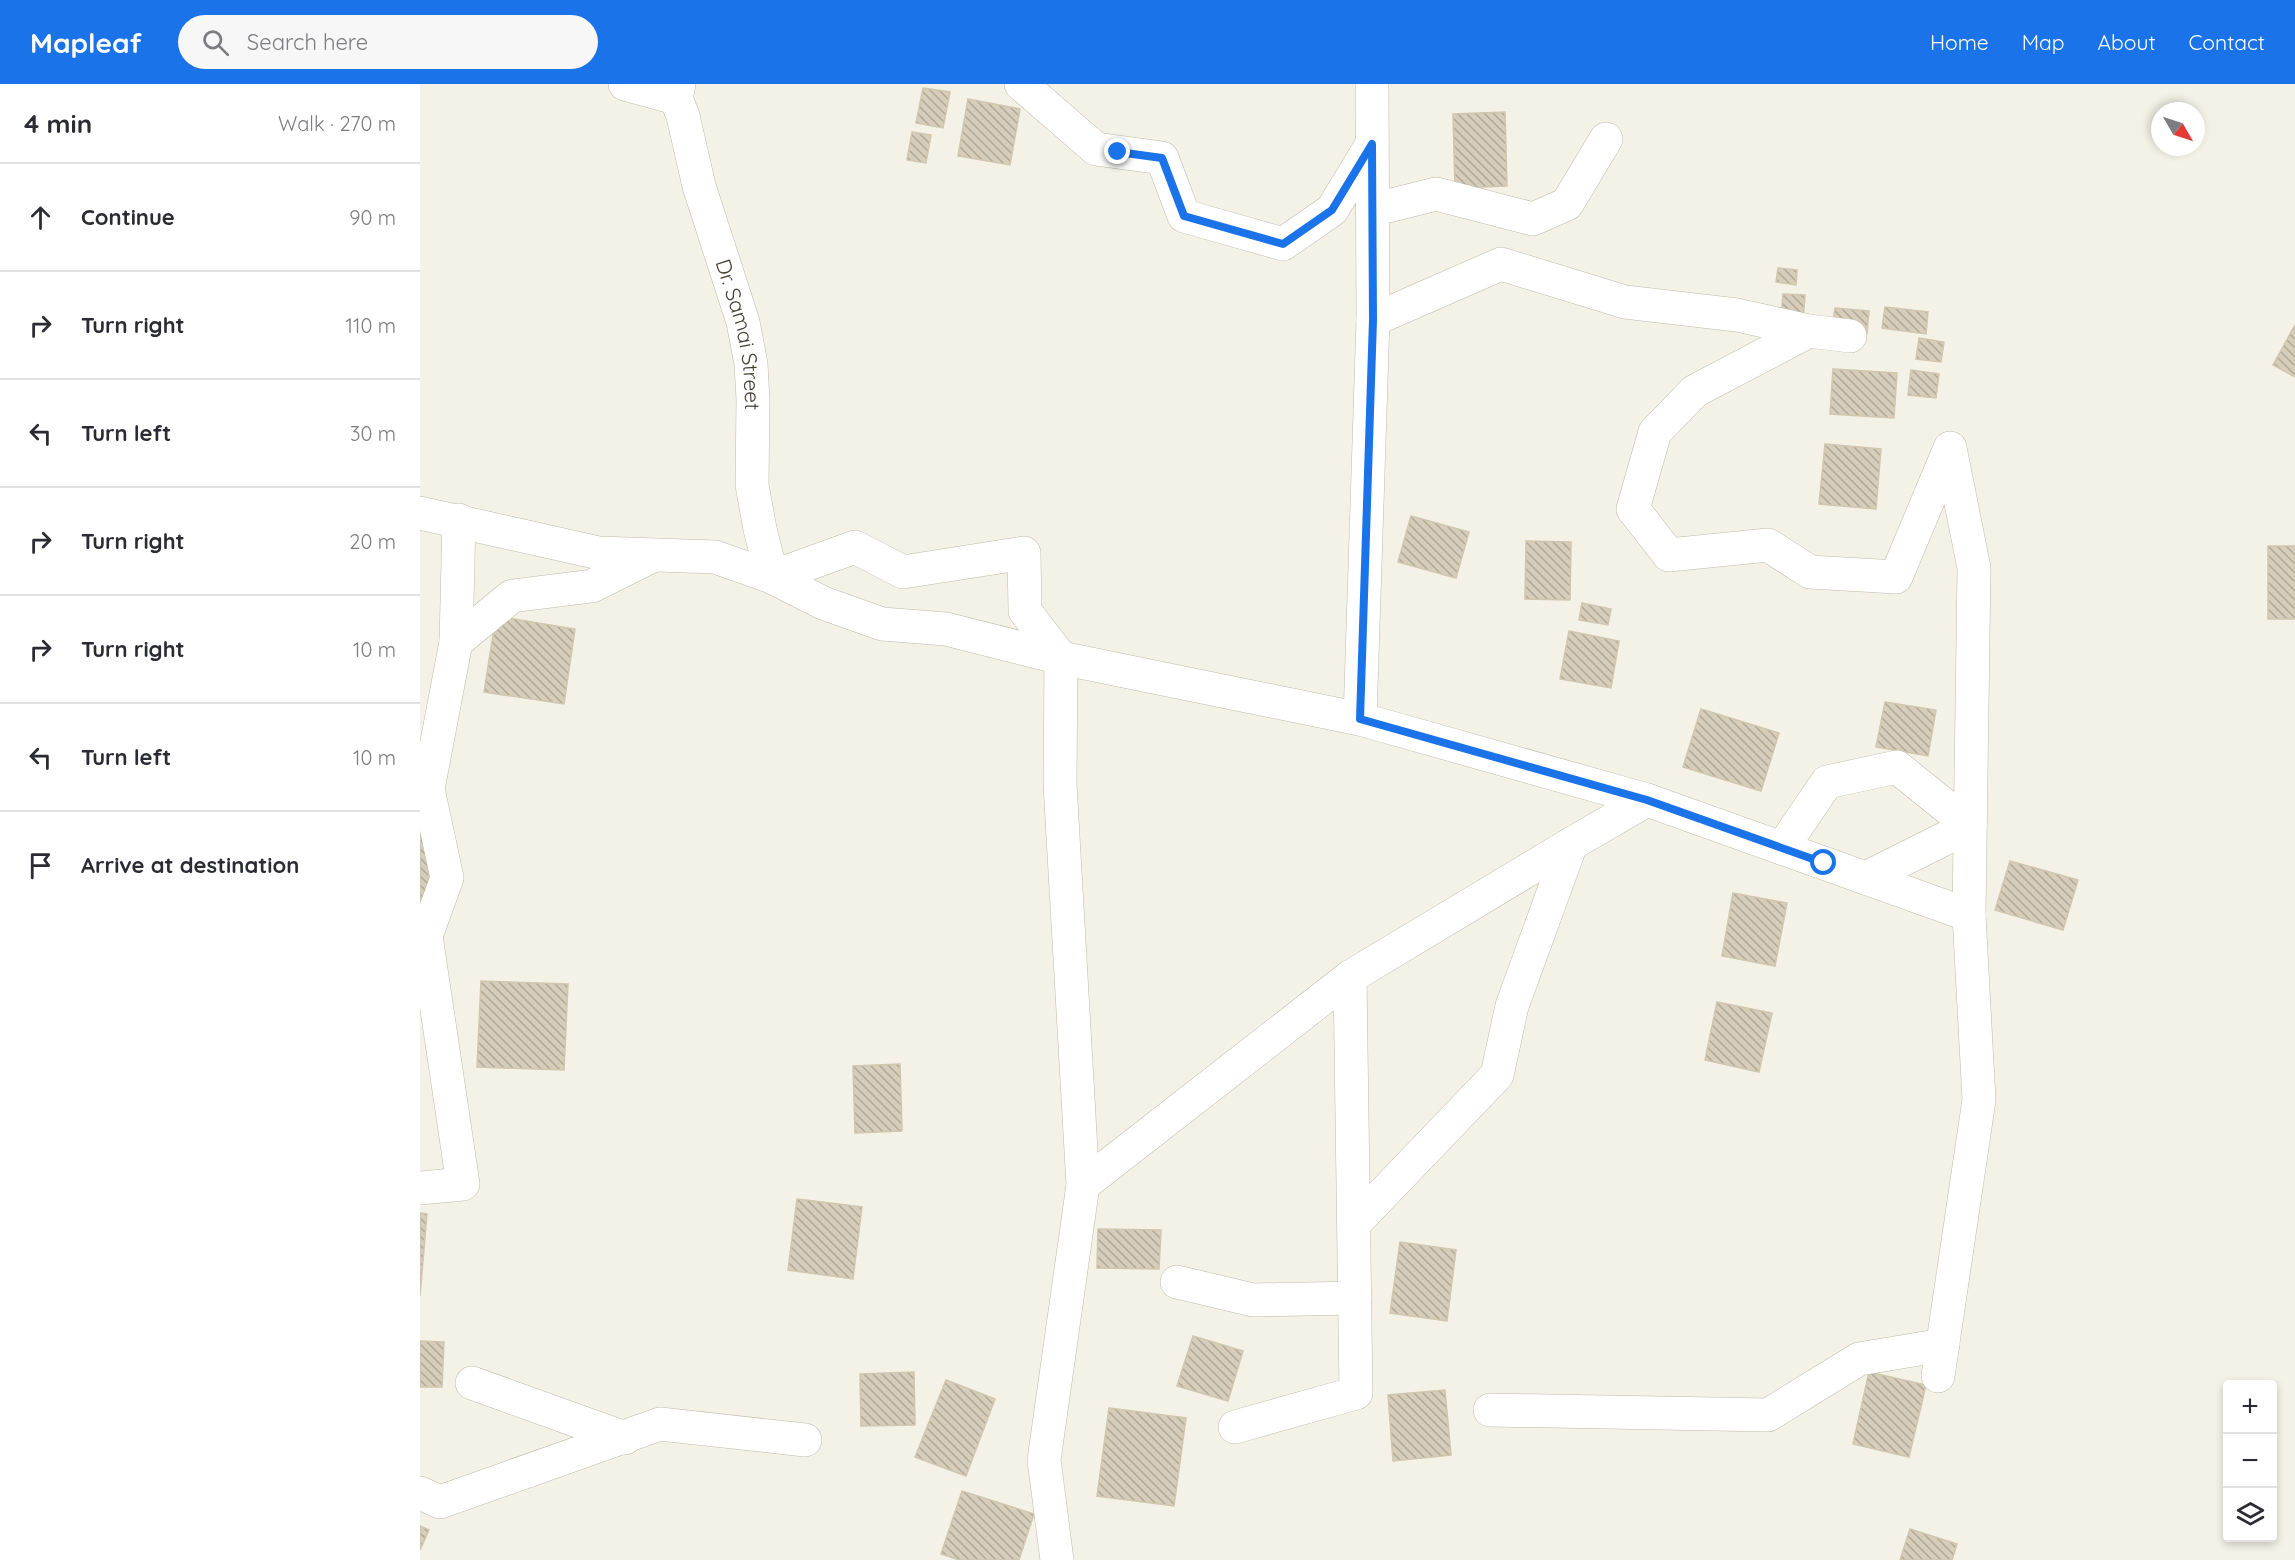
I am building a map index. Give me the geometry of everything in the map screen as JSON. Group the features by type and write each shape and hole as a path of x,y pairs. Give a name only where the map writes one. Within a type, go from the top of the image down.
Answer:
{"street":[{"path":"625,84 678,91"},
{"path":"1021,84 1096,149 1162,158 1184,216 1283,244 1332,210 1372,144"},
{"path":"1360,719 1373,320 1372,84"},
{"name":"Dr. Samai Street","path":"678,91 699,186 743,322 751,364 753,400 752,485 772,577"},
{"path":"1372,210 1436,194 1533,219 1567,204 1606,139"},
{"path":"1373,320 1501,264 1625,302 1737,315 1809,331 1850,336"},
{"path":"1490,1410 1767,1415 1859,1359 1940,1360 1979,1100 1969,915 1974,568 1950,448 1896,577 1810,572 1768,545 1669,555 1632,509 1654,432 1695,391 1809,331"},
{"path":"420,513 599,553 716,556 772,577 823,603 882,624 946,629 1061,658 1360,719 1647,800 1969,915"},
{"path":"420,1188 463,1184 423,937 447,878 428,789 456,642 459,520"},
{"path":"772,577 855,547 903,572 1024,553 1025,611 1061,658 1060,784 1083,1185 1044,1460 1057,1560"},
{"path":"456,642 512,596 592,586 653,555"},
{"path":"1782,848 1827,782 1897,767 1970,826"},
{"path":"1083,1185 1350,977 1647,800"},
{"path":"1866,878 1970,826"},
{"path":"1354,1224 1497,1075 1512,1006 1571,844"},
{"path":"1235,1427 1356,1393 1350,977"},
{"path":"1178,1282 1254,1300 1355,1298"},
{"path":"472,1383 625,1438"},
{"path":"420,1493 440,1502 660,1424 805,1440"}],"building":[{"path":"923,88 950,92 943,128 916,123"},
{"path":"968,99 1020,109 1010,165 958,156"},
{"path":"1505,112 1507,186 1455,188 1453,114"},
{"path":"912,132 931,135 926,163 907,160"},
{"path":"1778,268 1797,270 1796,285 1776,282"},
{"path":"1783,294 1805,295 1803,321 1781,319"},
{"path":"1885,307 1928,312 1926,334 1882,328"},
{"path":"1835,308 1869,311 1867,334 1832,331"},
{"path":"2295,325 2295,377 2273,365"},
{"path":"1919,338 1944,342 1941,362 1916,359"},
{"path":"1833,369 1897,373 1894,418 1830,414"},
{"path":"1911,370 1939,374 1936,398 1908,395"},
{"path":"1825,444 1881,449 1876,509 1819,504"},
{"path":"1411,516 1469,532 1456,578 1398,562"},
{"path":"1526,541 1571,542 1570,600 1525,599"},
{"path":"2268,546 2295,546 2295,619 2268,619"},
{"path":"1582,603 1611,609 1608,625 1579,620"},
{"path":"496,616 575,629 564,704 484,692"},
{"path":"1569,631 1619,641 1611,688 1560,679"},
{"path":"1885,702 1936,710 1928,756 1876,747"},
{"path":"1701,709 1779,733 1761,791 1683,767"},
{"path":"420,835 431,836 426,913 420,913"},
{"path":"2010,861 2078,880 2063,930 1995,910"},
{"path":"1733,893 1787,903 1775,966 1722,956"},
{"path":"481,981 568,984 564,1070 477,1067"},
{"path":"1717,1002 1772,1013 1759,1072 1705,1060"},
{"path":"900,1064 902,1131 855,1133 853,1066"},
{"path":"797,1199 862,1207 853,1279 788,1270"},
{"path":"420,1213 427,1214 420,1296"},
{"path":"1098,1229 1161,1230 1159,1269 1097,1268"},
{"path":"1400,1242 1456,1250 1447,1321 1390,1313"},
{"path":"1193,1336 1243,1351 1228,1401 1177,1386"},
{"path":"420,1341 444,1342 442,1387 420,1387"},
{"path":"914,1372 915,1425 861,1426 860,1374"},
{"path":"1869,1372 1926,1385 1909,1457 1853,1444"},
{"path":"946,1380 995,1399 966,1476 915,1457"},
{"path":"1445,1390 1451,1455 1393,1461 1388,1395"},
{"path":"1109,1408 1186,1418 1174,1506 1097,1496"},
{"path":"962,1491 1034,1514 1019,1560 959,1560 941,1554"},
{"path":"420,1526 429,1530 420,1550"},
{"path":"1910,1529 1957,1544 1952,1560 1900,1560"}],"route":[{"path":"1118,152 1162,158 1184,216 1283,244 1332,210 1372,144 1373,320 1360,719 1647,800 1824,863"}]}
